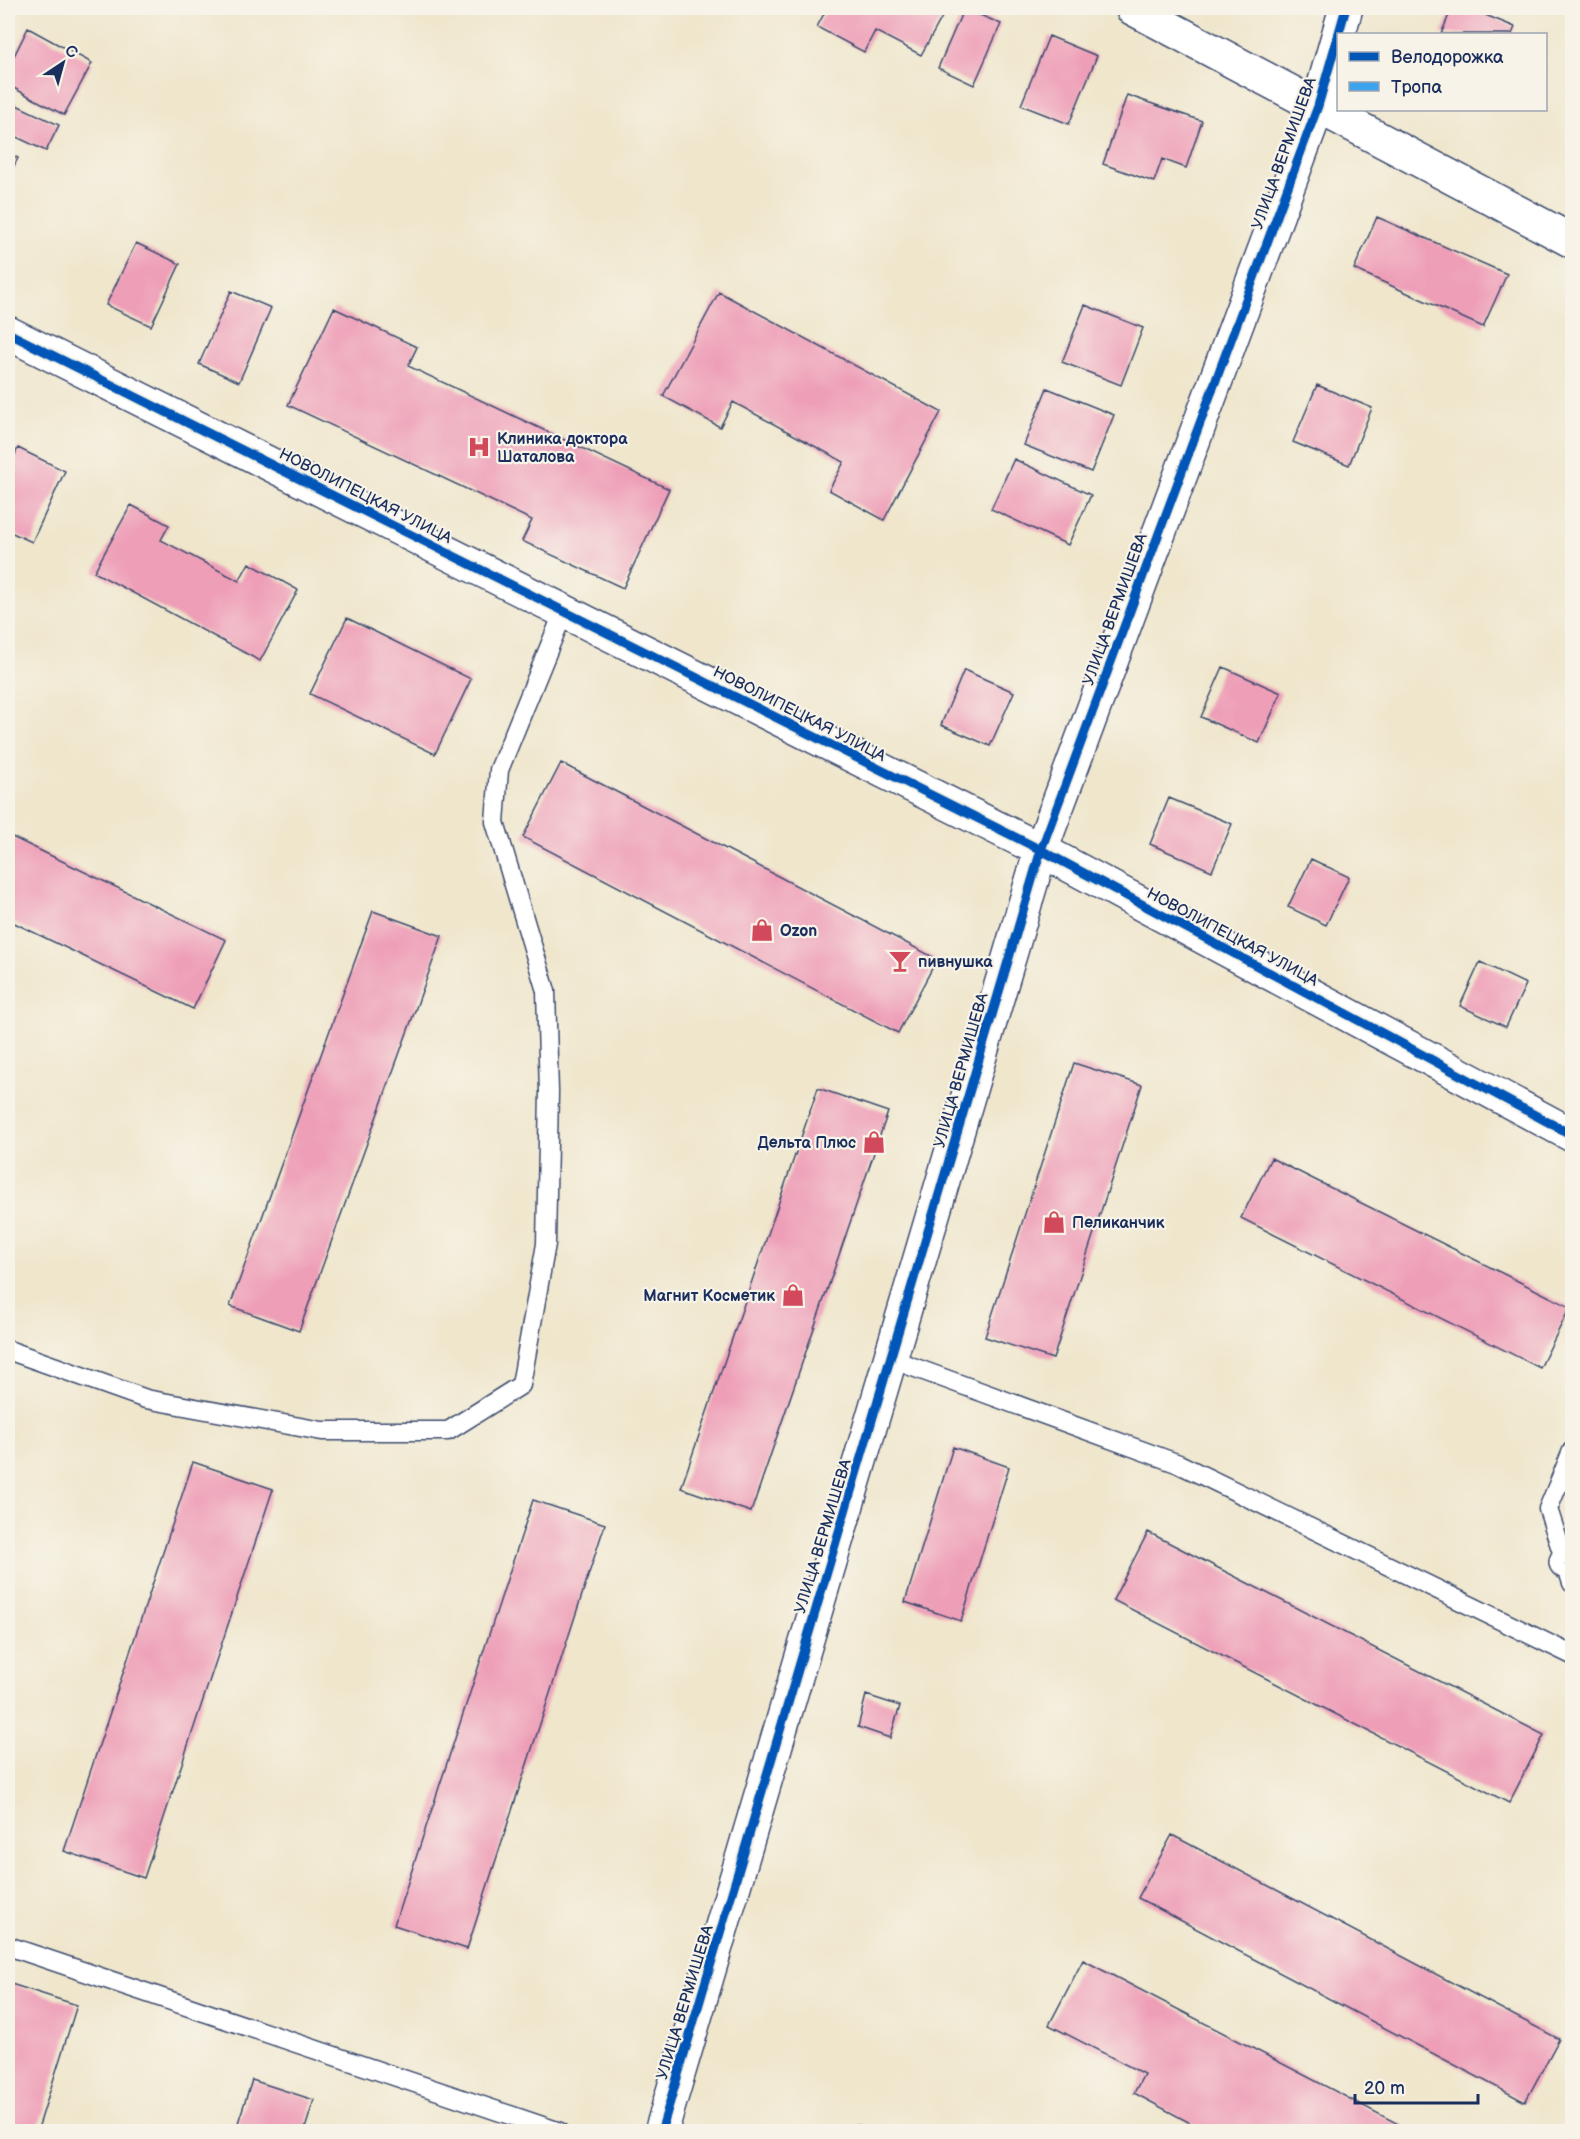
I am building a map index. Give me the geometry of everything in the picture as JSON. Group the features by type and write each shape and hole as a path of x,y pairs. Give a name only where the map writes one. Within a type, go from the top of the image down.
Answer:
{"street":[{"path":"1132,8 1572,241"},
{"name":"УЛИЦА ВЕРМИШЕВА","path":"1339,33 1346,8"},
{"name":"УЛИЦА ВЕРМИШЕВА","path":"661,2132 1041,850 1318,106 1337,40"},
{"name":"НОВОЛИПЕЦКАЯ УЛИЦА","path":"8,333 1041,850 1572,1135"}],"lane":[{"path":"8,1350 146,1400 322,1431 448,1431 521,1385 546,1244 549,1092 546,991 495,822 499,770 564,611"},
{"path":"891,1359 1179,1464 1572,1655"},
{"path":"1570,1570 1548,1509 1572,1450"},
{"path":"8,1946 560,2132"}],"building":[{"path":"827,8 947,8 921,55 875,31 864,52 817,27"},
{"path":"964,8 1001,24 974,85 938,68"},
{"path":"1452,8 1468,8 1515,27 1512,33 1441,33"},
{"path":"28,28 92,63 64,115 8,85 8,68"},
{"path":"1049,36 1097,56 1069,124 1021,105"},
{"path":"1127,95 1202,121 1186,168 1162,159 1154,182 1103,164"},
{"path":"8,101 59,125 46,151 8,133"},
{"path":"8,153 18,158 8,178"},
{"path":"1377,217 1507,274 1483,327 1354,269"},
{"path":"136,243 180,264 151,326 106,305"},
{"path":"231,291 271,308 239,382 199,364"},
{"path":"719,292 941,412 884,520 829,490 844,462 733,402 720,427 663,396"},
{"path":"1085,305 1143,328 1121,385 1062,362"},
{"name":"Клиника доктора Шаталова","path":"334,308 417,347 408,366 669,489 623,588 522,541 532,520 288,405"},
{"path":"1317,385 1372,408 1349,465 1293,442"},
{"path":"1047,388 1114,415 1091,472 1024,445"},
{"path":"18,448 65,471 32,542 8,531 8,463 10,465"},
{"path":"1014,459 1091,495 1068,545 991,509"},
{"path":"131,505 169,525 161,540 239,581 249,563 298,590 260,661 94,572"},
{"path":"347,618 471,679 435,754 310,694"},
{"path":"1223,667 1281,693 1259,743 1201,717"},
{"path":"964,670 1014,692 990,746 941,725"},
{"path":"561,763 937,959 898,1033 523,837"},
{"path":"1169,798 1232,824 1212,871 1150,844"},
{"path":"8,835 226,940 193,1009 8,920"},
{"path":"1311,859 1349,877 1326,925 1288,907"},
{"path":"373,911 442,936 299,1331 230,1306"},
{"path":"1480,962 1526,984 1506,1027 1460,1006"},
{"path":"1074,1063 1142,1085 1053,1359 985,1337"},
{"path":"818,1088 888,1112 751,1512 681,1488"},
{"path":"1271,1158 1570,1307 1540,1368 1241,1218"},
{"path":"953,1447 1009,1467 961,1621 905,1602"},
{"path":"193,1462 273,1489 144,1878 64,1851"},
{"path":"533,1500 605,1524 467,1949 394,1925"},
{"path":"1148,1532 1544,1735 1509,1803 1113,1600"},
{"path":"866,1695 900,1706 890,1738 858,1727"},
{"path":"1172,1835 1559,2039 1525,2102 1138,1898"},
{"path":"1083,1960 1408,2129 1407,2132 1207,2132 1134,2093 1144,2074 1049,2025"},
{"path":"8,1983 77,2005 37,2132 8,2132"},
{"path":"252,2080 314,2100 304,2132 235,2132"},
{"path":"858,2125 877,2131 877,2132 856,2132"}],"marked path":[{"path":"1566,1562 1572,1564"}],"cycle path":[{"path":"1339,33 1346,8"},
{"path":"661,2132 1041,850 1318,106 1337,40"},
{"path":"8,333 1041,850 1572,1135"}],"place":[{"name":"Клиника доктора Шаталова","path":"479,447"},
{"name":"Ozon","path":"762,930"},
{"name":"пивнушка","path":"900,961"},
{"name":"Дельта Плюс","path":"874,1142"},
{"name":"Пеликанчик","path":"1054,1222"},
{"name":"Магнит Косметик","path":"793,1295"}]}
